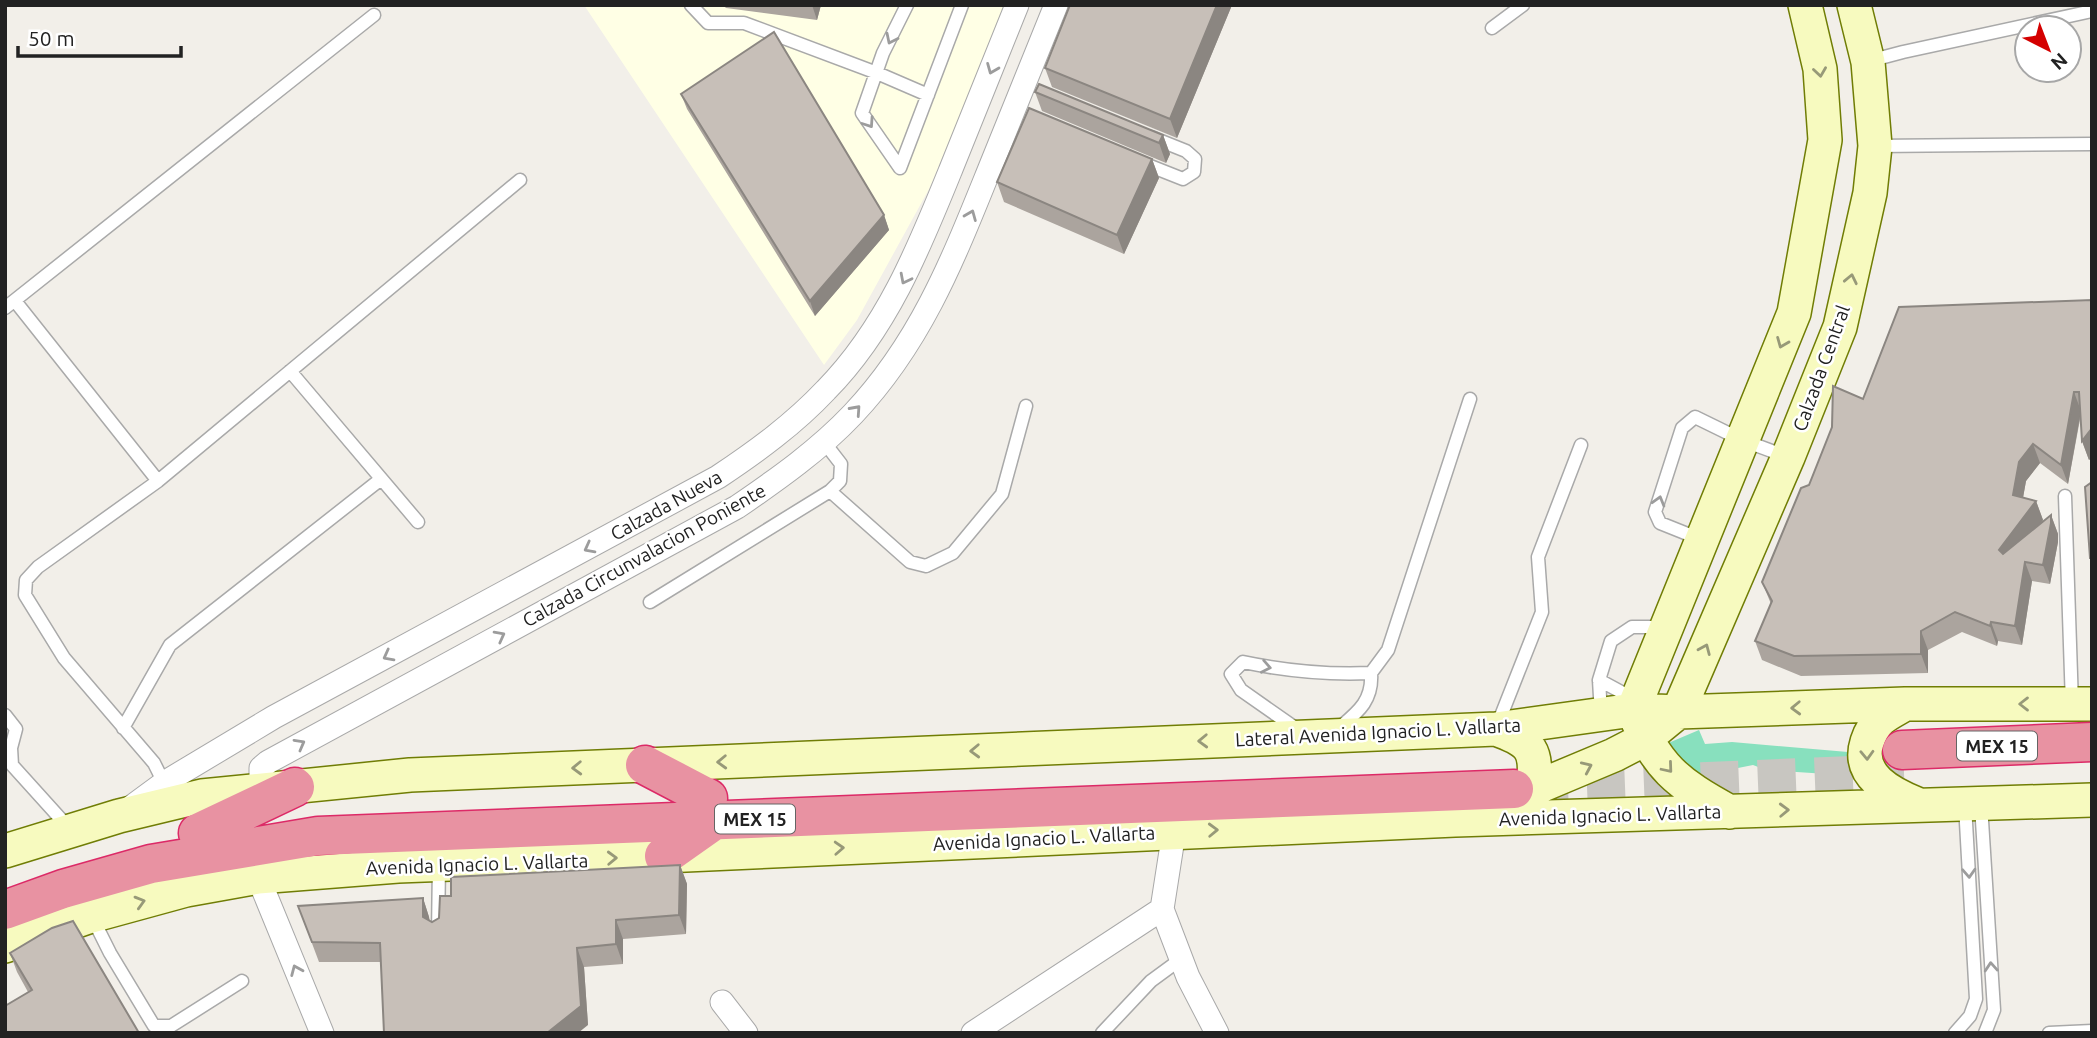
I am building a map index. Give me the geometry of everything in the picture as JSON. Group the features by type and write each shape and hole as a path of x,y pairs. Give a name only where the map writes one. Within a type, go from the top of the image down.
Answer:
{"highway":[{"name":"Avenida Ignacio L. Vallarta","path":"1908,776 2092,742"},
{"path":"645,765 712,809 664,856"},
{"name":"Avenida Ignacio L. Vallarta","path":"1908,776 2092,765"},
{"name":"Avenida Ignacio L. Vallarta","path":"5,887 172,837 304,815 712,809 1520,781"},
{"path":"198,833 278,788"},
{"name":"Avenida Ignacio L. Vallarta","path":"5,910 63,889 151,864 318,836 712,809"}],"street":[{"name":"Calzada Nueva","path":"168,793 274,717 718,477 795,421 828,389 861,349 905,280 1017,5"},
{"name":"Calzada Circunvalacion Poniente","path":"278,788 261,768 268,762 737,507 780,478 854,413 890,370 936,296 1022,113 1028,86 1056,5"},
{"path":"1455,820 1520,781 1614,755 1638,716 1666,628 1794,313 1825,140 1821,81 1805,5"},
{"name":"Calzada Central","path":"1678,712 1788,457 1840,327 1870,193 1875,146 1868,62 1854,5"},
{"path":"1817,186 1870,193"},
{"path":"754,453 780,478"},
{"path":"447,624 464,655"},
{"name":"Lateral Avenida Ignacio L. Vallarta","path":"645,765 1496,729 1601,714 1638,716 1678,712 1905,705 2082,704"},
{"path":"1905,705 1881,719 1871,731 1866,747 1866,762 1871,774 1881,786 1893,794 1908,776"},
{"path":"1638,716 1680,783 1730,812"},
{"path":"1496,729 1518,737 1528,745 1535,764 1520,781"},
{"path":"5,851 119,816 168,793 202,796 410,775 645,765"},
{"name":"Avenida Ignacio L. Vallarta","path":"5,946 91,916 186,890 258,877 439,864 1455,820 1730,812 1908,776 1973,805 2092,800"},
{"path":"1174,832 1162,909 1188,977 1217,1033"},
{"path":"258,877 323,1033"},
{"path":"972,1033 1162,909"},
{"path":"722,1002 746,1033"}],"lane":[{"path":"691,5 708,23 744,23 928,95"},
{"path":"907,5 883,53 862,113 900,168 962,5"},
{"path":"1492,28 1523,5"},
{"path":"1868,62 2092,11"},
{"path":"158,481 10,305 374,15"},
{"path":"1125,156 1183,178 1194,172 1195,159 1186,151 1136,130"},
{"path":"1875,146 2092,145"},
{"path":"168,793 154,763 64,658 25,595 26,580 38,567 158,481 520,180"},
{"path":"290,371 418,522"},
{"path":"1371,673 1334,674 1276,669 1243,662 1231,674 1241,690 1320,737 1360,711 1372,688 1371,673 1388,650 1470,399"},
{"path":"830,491 910,562 926,566 953,553 1002,494 1026,406"},
{"path":"1702,540 1660,523 1655,512 1682,428 1695,417 1742,440 1788,457"},
{"path":"650,602 830,491 839,481 841,464 824,442"},
{"path":"1496,729 1542,612 1538,557 1581,446"},
{"path":"123,728 170,646 381,478"},
{"path":"2064,496 2082,704"},
{"path":"1601,714 1599,680 1611,641 1632,627 1666,628"},
{"path":"1599,680 1638,716"},
{"path":"5,715 16,729 11,748 12,765 71,830"},
{"path":"1955,1033 1970,1016 1976,999 1973,805"},
{"path":"1973,805 1994,1010 1984,1033"},
{"path":"438,933 439,864"},
{"path":"91,916 110,953 155,1026 171,1026 242,981"},
{"path":"1102,1033 1151,981 1181,959"},
{"path":"2049,1033 2092,1031"}],"shaded area":[{"path":"584,5 1006,5 929,189 857,320 824,365"}],"green space":[{"path":"1699,730 1705,744 1732,742 1848,752 1842,775 1766,770 1753,765 1723,771 1724,776 1693,778 1666,744"}],"building":[{"path":"1070,5 1217,5 1170,119 1045,68"},
{"path":"774,32 884,215 810,301 681,94"},
{"path":"1039,84 1163,135 1159,143 1035,92"},
{"path":"1029,108 1152,159 1117,235 997,182"},
{"path":"2092,300 2092,428 2082,441 2079,392 2074,392 2061,465 2033,444 2019,462 2013,495 2036,501 1999,550 2003,554 2051,515 2051,523 2043,565 2025,562 2015,626 1991,622 1990,626 1955,612 1921,631 1921,654 1794,656 1755,641 1772,601 1762,582 1801,488 1809,485 1832,427 1833,386 1863,399 1899,307"},
{"path":"2092,482 2092,558 2090,558 2085,487"},
{"path":"680,865 679,915 616,920 616,944 577,948 581,1006 547,1033 384,1033 380,943 312,942 298,906 423,898 423,917 432,922 439,918 440,896 451,896 451,877"},
{"path":"73,921 139,1033 5,1033 5,1006 32,990 10,953 52,928"}],"tunnel":[{"path":"1530,788 1904,773"}]}
